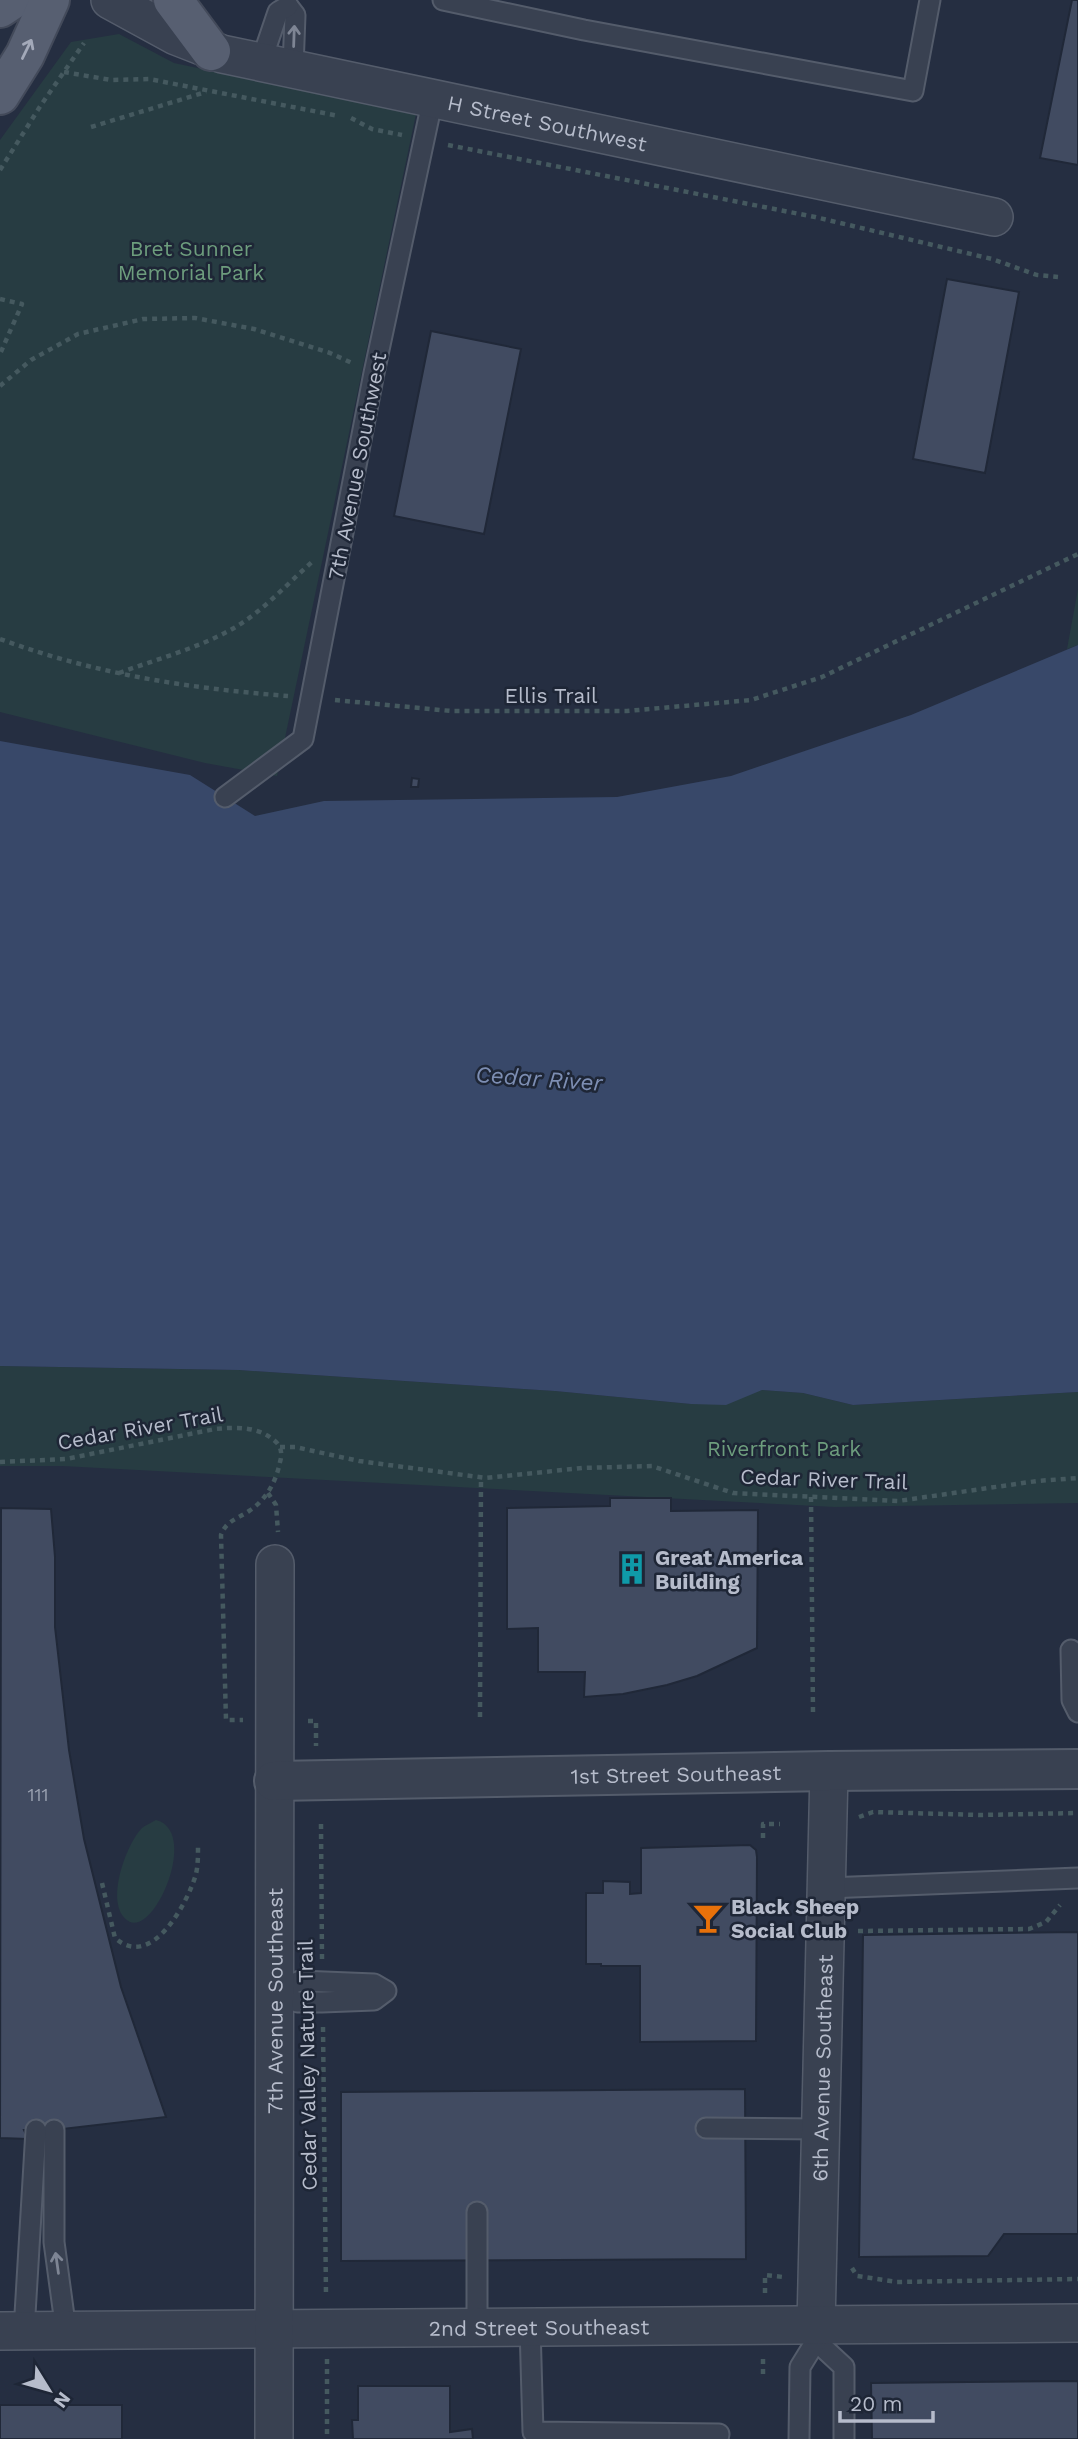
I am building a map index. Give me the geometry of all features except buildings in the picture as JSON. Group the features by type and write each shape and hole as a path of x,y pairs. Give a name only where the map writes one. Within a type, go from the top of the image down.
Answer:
{"main road":[{"path":"0,8 12,0"},
{"path":"0,95 25,55 50,0"},
{"path":"173,0 211,51"}],"street":[{"name":"H Street Southwest","path":"110,0 176,36 211,51 994,217"},
{"name":"7th Avenue Southeast","path":"274,2439 275,1564"},
{"name":"1st Street Southeast","path":"274,1781 1078,1769"},
{"name":"6th Avenue Southeast","path":"816,2332 829,1771"},
{"name":"2nd Street Southeast","path":"12,2331 530,2326 816,2332 1078,2323"}],"lane":[{"path":"443,0 584,30 913,91 930,0"},
{"path":"288,3 295,15 277,65 278,12 288,3"},
{"name":"7th Avenue Southwest","path":"225,797 303,739 374,373 433,98"},
{"path":"1072,1650 1072,1700 1078,1713"},
{"path":"827,1888 1078,1878"},
{"path":"274,1991 300,1981 322,1992"},
{"path":"706,2128 821,2129"},
{"path":"12,2331 45,2130 54,2242 66,2331"},
{"path":"477,2212 477,2327"},
{"path":"530,2326 533,2431 719,2434 718,2439"},
{"path":"799,2439 800,2367 816,2332 844,2367 844,2439"}],"path":[{"path":"0,170 85,43"},
{"path":"64,72 111,80 149,79 352,119 372,129 815,217 992,259 1037,275 1058,277"},
{"path":"91,127 207,92"},
{"path":"0,299 22,304 0,354"},
{"path":"0,386 31,360 78,334 144,319 195,318 254,328 330,353 374,373"},
{"path":"118,674 234,628 273,598 343,533"},
{"name":"Ellis Trail","path":"0,639 52,658 143,680 230,692 451,711 627,711 751,701 822,677 1078,554"},
{"name":"Cedar River Trail","path":"0,1462 66,1459 237,1427 256,1430 274,1440 280,1447 295,1447 359,1461 481,1477 582,1468 652,1466 733,1493 898,1501 1037,1481 1078,1478"},
{"path":"249,1720 226,1720 222,1535 224,1527 249,1511 268,1493 277,1474 280,1447"},
{"path":"480,1717 481,1477"},
{"path":"268,1493 276,1505 277,1513 275,1564"},
{"path":"811,1497 813,1714"},
{"path":"852,1820 873,1812 981,1815 1078,1812"},
{"name":"Cedar Valley Nature Trail","path":"321,1824 326,2306"},
{"path":"764,1838 763,1824 780,1824"},
{"path":"102,1883 115,1938 121,1943 133,1946 145,1944 167,1929 178,1916 197,1870 198,1847"},
{"path":"856,1931 1030,1929 1046,1922 1064,1900"},
{"path":"848,2260 857,2276 897,2282 1078,2279"},
{"path":"765,2301 765,2276 783,2277"},
{"path":"327,2351 327,2439"},
{"path":"762,2355 763,2379"}],"green space":[{"name":"Bret Sunner Memorial Park","path":"119,34 174,63 416,114 277,776 205,763 0,712 0,140 71,42"},
{"path":"1078,589 1078,645 1067,649"},
{"name":"Riverfront Park","path":"0,1366 239,1370 555,1391 691,1404 762,1390 803,1393 853,1405 1078,1392 1078,1503 835,1507 62,1466 0,1466"},
{"path":"156,1820 168,1828 174,1842 174,1860 169,1879 151,1912 140,1921 130,1922 122,1915 118,1904 120,1876 129,1847 136,1836 142,1828"}],"water":[{"name":"Cedar River","path":"1078,645 1078,1392 853,1405 803,1393 762,1390 726,1405 239,1370 0,1366 0,741 190,775 255,816 324,801 617,797 731,776 911,715"}],"place":[{"name":"Great America Building","path":"632,1569"},
{"name":"Black Sheep Social Club","path":"708,1918"}]}
